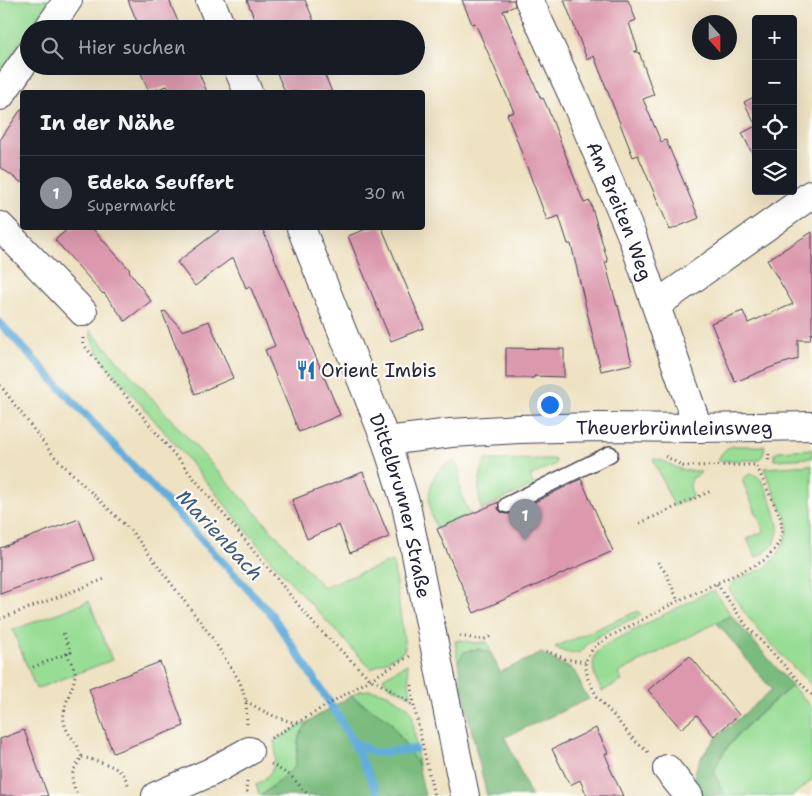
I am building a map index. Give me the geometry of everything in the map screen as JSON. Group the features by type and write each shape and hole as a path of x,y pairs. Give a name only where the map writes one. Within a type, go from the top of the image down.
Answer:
{"street":[{"path":"54,20 68,0"},
{"path":"210,0 218,20"},
{"name":"Am Breiten Weg","path":"529,0 578,104 622,210 698,428"},
{"path":"0,96 20,68"},
{"path":"241,75 247,90"},
{"path":"656,305 812,194"},
{"path":"0,226 83,312"},
{"name":"Dittelbrunner Straße","path":"302,230 386,441 406,504 464,796"},
{"name":"Theuerbrünnleinsweg","path":"386,441 452,433 519,429 812,426"},
{"path":"156,796 211,772 249,751"},
{"path":"667,769 689,796"}],"lane":[{"path":"507,505 610,454"}],"path":[{"path":"83,312 84,344 315,625 370,679 396,693 414,706"},
{"path":"0,384 53,455 133,534 211,636 240,682 246,701 249,751"},
{"path":"636,741 596,695 588,679 585,662 592,650 611,636 678,600 717,584 766,559 776,549 782,532 781,519 756,465 683,466 660,454"},
{"path":"640,523 711,491"},
{"path":"658,562 667,575 678,600"},
{"path":"0,619 105,579"},
{"path":"717,584 746,625 812,695"},
{"path":"33,667 71,652 63,633"},
{"path":"546,651 566,659 585,662"},
{"path":"67,653 75,672 75,678 65,704 64,722 82,757"},
{"path":"249,751 412,654 412,664"},
{"path":"412,682 414,706 434,796"},
{"path":"246,701 264,712 297,723"},
{"path":"249,751 291,776 309,796"},
{"path":"82,757 96,760 115,768 124,775 130,788"},
{"path":"77,796 72,780 72,772 82,757"}],"green space":[{"path":"0,0 51,0 37,20 20,20 20,43 0,71"},
{"path":"90,330 323,587 393,561 405,648 403,652 371,669 274,564 181,451 104,362 92,341"},
{"path":"733,446 765,446 763,455 759,460 718,461 724,451"},
{"path":"812,449 812,458 774,460 774,454 778,451"},
{"path":"552,459 556,462 554,465 530,476 534,485 481,509 479,484 485,460"},
{"path":"653,459 682,469 700,471 700,474 692,478 690,485 692,497 674,506"},
{"path":"454,462 459,472 461,493 470,514 437,529 430,510 430,488 436,474"},
{"path":"812,465 812,686 757,628 729,589 738,579 761,570 772,561 781,549 787,535 786,517 764,468"},
{"path":"751,474 759,478 764,484 778,527 777,537 773,544 756,557 747,539 764,531 742,480"},
{"path":"710,591 715,592 731,615 618,673 622,681 602,691 595,676 593,665 600,649"},
{"path":"89,601 112,660 36,689 13,630"},
{"path":"638,611 641,615 601,635 579,652 569,653 555,647"},
{"path":"731,615 792,686 744,728 720,758 714,772 725,796 702,796 697,789 694,775 700,759 716,738 772,690 717,623"},
{"path":"461,640 475,643 487,642 491,653 478,649 464,652 458,662 455,641"},
{"path":"478,649 491,653 500,672 542,653 571,668 576,673 589,699 505,737 531,796 487,796 464,698 458,662 464,652"},
{"path":"407,664 411,696 388,685 383,679"},
{"path":"792,686 812,708 812,780 792,796 725,796 714,772 720,758 744,729"},
{"path":"369,690 387,694 409,708 413,719 418,765 390,721 351,696 360,691"},
{"path":"351,696 390,721 418,765 425,796 261,796 295,767 299,736 309,721"},
{"path":"309,721 299,736 295,767 260,796 256,785 271,772 275,761 274,741"}],"building":[{"path":"128,0 169,0 177,20 136,20"},
{"path":"247,0 305,0 314,20 255,20"},
{"path":"462,0 514,0 515,6 503,11 541,99 543,98 548,109 584,203 590,201 608,262 605,262 618,305 632,364 601,371 571,244 568,244 559,216 547,220 507,114 514,112 475,23 472,24"},
{"path":"564,0 628,0 636,20 629,23 638,50 634,52 639,52 654,95 643,99 661,142 666,140 699,218 670,230 638,155 633,157 594,56 587,59"},
{"path":"142,75 200,75 206,90 169,90 167,86 148,90"},
{"path":"278,75 325,75 331,90 284,90"},
{"path":"752,98 752,118 744,102"},
{"path":"20,111 20,182 0,167 0,140"},
{"path":"752,128 752,153 742,133"},
{"path":"67,230 94,230 130,270 151,301 125,321 104,293 55,240"},
{"path":"219,230 263,230 340,415 299,432 265,350 275,346 250,286 246,288 233,257 195,286 177,262"},
{"path":"364,230 383,230 424,328 391,341 348,236"},
{"path":"812,232 812,335 811,333 810,340 798,340 798,359 777,365 735,382 711,323 743,311 748,323 793,304 767,260"},
{"path":"165,311 183,331 209,321 233,378 195,394 162,312"},
{"path":"506,348 564,349 564,377 534,376 534,378 506,378"},
{"path":"363,472 389,537 350,553 339,525 307,539 292,500"},
{"path":"581,479 613,551 474,613 437,529 499,502 498,509 501,512 511,514"},
{"path":"79,519 94,560 0,594 0,548"},
{"path":"690,656 739,715 714,736 697,715 681,729 648,690"},
{"path":"160,662 184,726 113,753 89,689"},
{"path":"596,728 608,753 605,754 609,766 623,796 587,796 580,780 570,785 552,749"},
{"path":"24,730 48,796 0,796 0,739"}],"waterway":[{"name":"Marienbach","path":"0,323 272,615 337,714 379,796"},
{"path":"352,741 375,753 415,749"}],"place":[{"name":"Orient Imbis","path":"306,370"},
{"name":"Edeka Seuffert","path":"525,540"}]}
